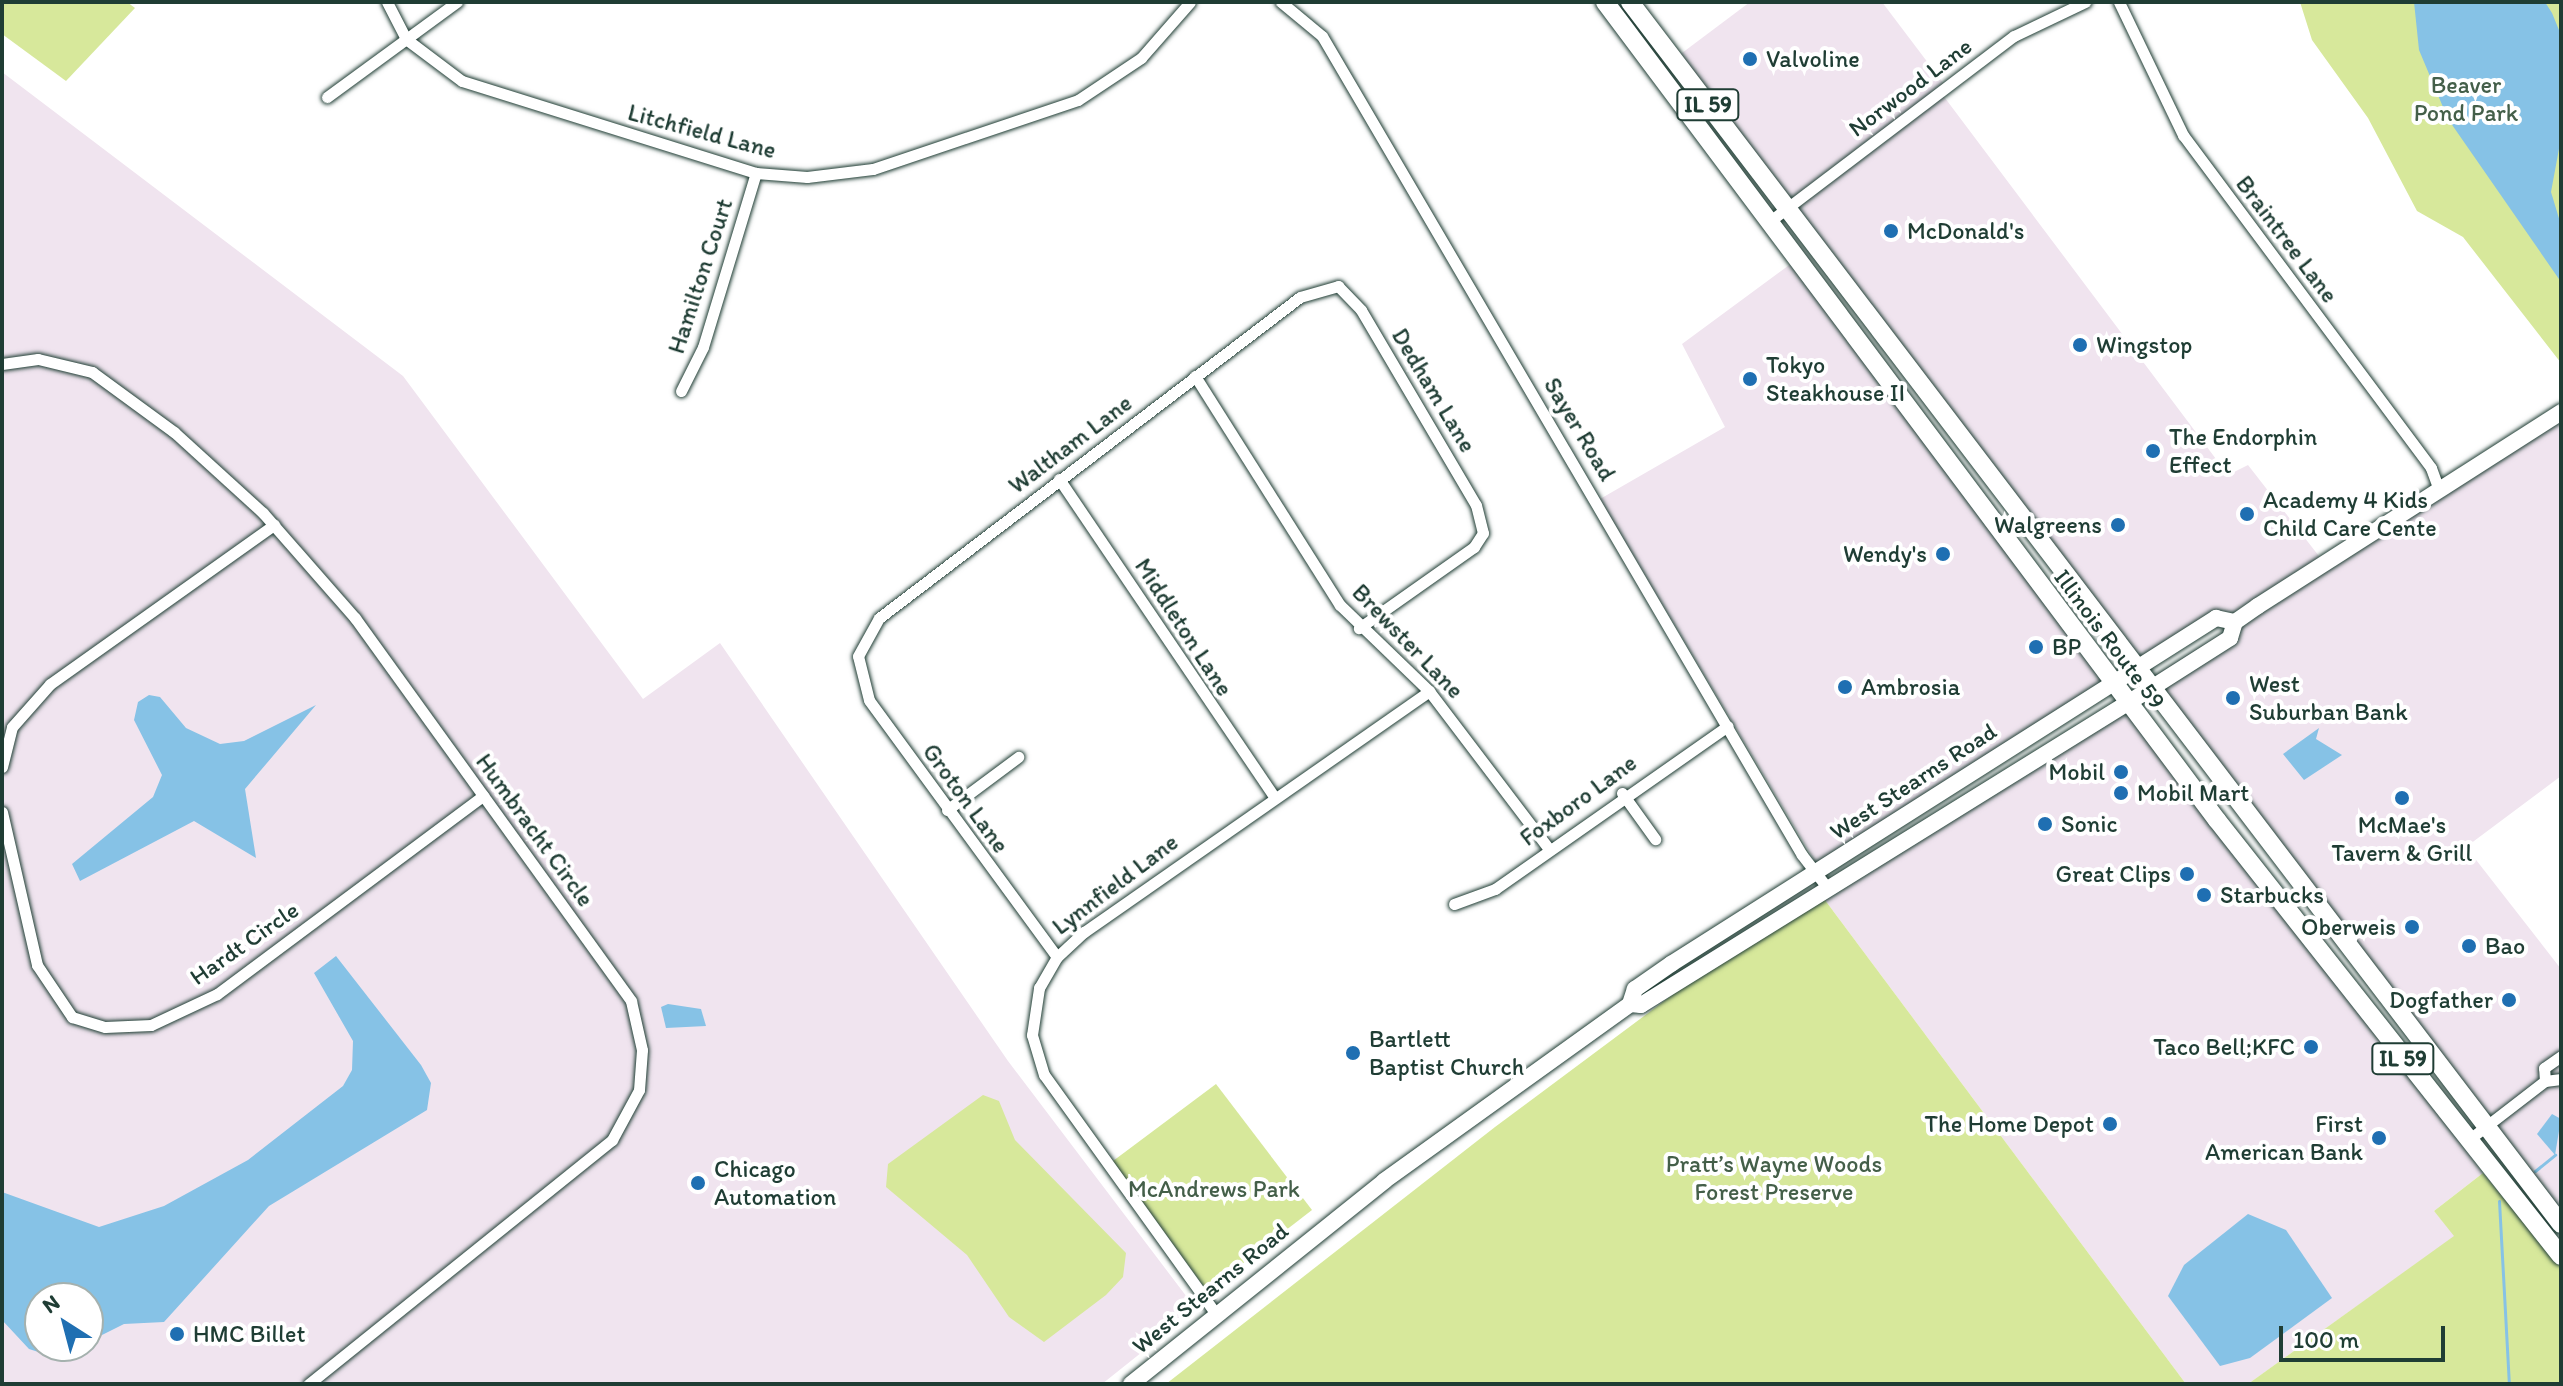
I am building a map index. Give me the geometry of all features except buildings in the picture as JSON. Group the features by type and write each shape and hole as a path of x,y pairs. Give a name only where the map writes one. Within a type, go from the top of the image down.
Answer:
{"main road":[{"name":"Illinois Route 59","path":"1605,2 2128,703 2467,1141 2561,1256"},
{"name":"Illinois Route 59","path":"1630,2 2134,669 2484,1128 2561,1224"},
{"name":"West Stearns Road","path":"1630,1004 1641,1005 2128,703 2230,638 2235,622 2561,412"},
{"name":"West Stearns Road","path":"1131,1384 1384,1181 1630,1004 1635,989 2216,618 2235,622"}],"street":[{"name":"Litchfield Lane","path":"387,2 406,39 479,88 756,173 817,177 873,169 1063,107 1129,69 1190,2"},
{"path":"327,97 457,2"},
{"name":"Sayer Road","path":"1281,2 1322,36 1728,726 1815,872 1829,890"},
{"name":"Norwood Lane","path":"1770,221 2014,36 2085,2"},
{"name":"Braintree Lane","path":"2119,2 2183,135 2431,468 2439,490"},
{"name":"Hamilton Court","path":"681,391 703,347 756,173"},
{"name":"Dedham Lane","path":"1327,288 1338,286 1361,310 1476,505 1483,533 1474,547 1359,628"},
{"name":"Waltham Lane","path":"858,656 886,611 1300,297 1327,288"},
{"name":"Humbracht Circle","path":"2,364 38,359 92,372 174,432 274,525 355,618 631,1001 642,1050 639,1090 612,1140 570,1178 309,1384"},
{"name":"Brewster Lane","path":"1195,376 1359,628 1429,691 1548,848"},
{"name":"Middleton Lane","path":"1059,479 1274,797"},
{"path":"2,767 12,727 50,684 274,525"},
{"name":"Groton Lane","path":"858,656 869,700 1057,957"},
{"name":"Lynnfield Lane","path":"1216,1314 1040,1066 1033,1011 1057,957 1274,797 1321,773 1429,691"},
{"name":"Foxboro Lane","path":"1454,904 1495,889 1622,793 1728,726"},
{"path":"947,810 1018,757"},
{"path":"1622,793 1655,839"},
{"name":"Hardt Circle","path":"2,812 37,965 72,1017 105,1027 151,1025 217,994 483,796"},
{"path":"2545,1081 2544,1068 2561,1056"},
{"path":"2467,1141 2545,1081 2561,1079"}],"shaded area":[{"path":"1750,2 1882,2 1944,84 1789,202 1678,56"},
{"path":"2,72 403,376 643,699 720,643 1008,1061 1196,1309 1102,1384 2,1384"},
{"path":"1942,94 2228,475 2248,465 2322,560 2143,673 1793,208"},
{"path":"1796,260 2118,687 1822,873 1600,499 1725,427 1682,344"},
{"path":"2561,420 2561,776 2466,847 2561,969 2561,1214 2149,679"},
{"path":"2123,698 2483,1173 2434,1211 2455,1236 2248,1384 2186,1384 1816,888"}],"green space":[{"path":"2,2 127,2 135,8 66,81 2,34"},
{"name":"Beaver Pond Park","path":"2300,2 2561,2 2561,363 2463,237 2417,211 2368,118 2312,40"},
{"name":"Pratt’s Wayne Woods Forest Preserve","path":"1816,888 2186,1384 1166,1384 1495,1127"},
{"name":"McAndrews Park","path":"1216,1084 1312,1210 1207,1291 1113,1161"},
{"path":"983,1095 999,1101 1015,1140 1126,1253 1123,1277 1106,1295 1044,1342 1009,1317 967,1255 886,1187 888,1164"},
{"path":"2483,1173 2561,1268 2561,1384 2248,1384 2454,1236 2434,1211"}],"water":[{"path":"2414,2 2545,2 2552,13 2561,35 2561,138 2551,192 2561,225 2561,282 2448,119 2419,50"},
{"path":"149,695 160,697 186,728 220,744 244,741 316,705 245,789 256,858 194,821 80,881 72,864 153,797 162,775 134,720 138,702"},
{"path":"2319,728 2316,739 2342,755 2304,780 2283,754"},
{"path":"336,956 421,1065 431,1083 427,1110 269,1206 164,1322 124,1324 104,1334 104,1282 24,1282 24,1344 2,1320 2,1192 99,1227 164,1206 248,1160 343,1086 352,1070 353,1041 314,973"},
{"path":"668,1004 701,1009 706,1026 666,1028 661,1007"},
{"path":"2552,1114 2561,1119 2555,1155 2537,1134"},
{"path":"2248,1214 2286,1230 2332,1298 2250,1358 2220,1366 2168,1296 2184,1265"}],"waterway":[{"path":"2535,1171 2555,1155"},
{"path":"2499,1201 2509,1384"}],"place":[{"name":"Valvoline","path":"1750,59"},
{"name":"McDonald's","path":"1891,231"},
{"name":"Wingstop","path":"2080,345"},
{"name":"Tokyo Steakhouse II","path":"1750,379"},
{"name":"The Endorphin Effect","path":"2153,451"},
{"name":"Academy 4 Kids Child Care Cente","path":"2247,514"},
{"name":"Walgreens","path":"2118,525"},
{"name":"Wendy's","path":"1943,554"},
{"name":"BP","path":"2036,647"},
{"name":"Ambrosia","path":"1845,687"},
{"name":"West Suburban Bank","path":"2233,698"},
{"name":"Mobil","path":"2121,772"},
{"name":"Mobil Mart","path":"2121,793"},
{"name":"McMae's Tavern & Grill","path":"2402,798"},
{"name":"Sonic","path":"2045,824"},
{"name":"Great Clips","path":"2187,874"},
{"name":"Starbucks","path":"2204,895"},
{"name":"Oberweis","path":"2412,927"},
{"name":"Bao","path":"2469,946"},
{"name":"Dogfather","path":"2509,1000"},
{"name":"Taco Bell;KFC","path":"2311,1047"},
{"name":"Bartlett Baptist Church","path":"1353,1053"},
{"name":"The Home Depot","path":"2110,1124"},
{"name":"First American Bank","path":"2379,1138"},
{"name":"Chicago Automation","path":"698,1183"},
{"name":"HMC Billet","path":"177,1334"}]}
